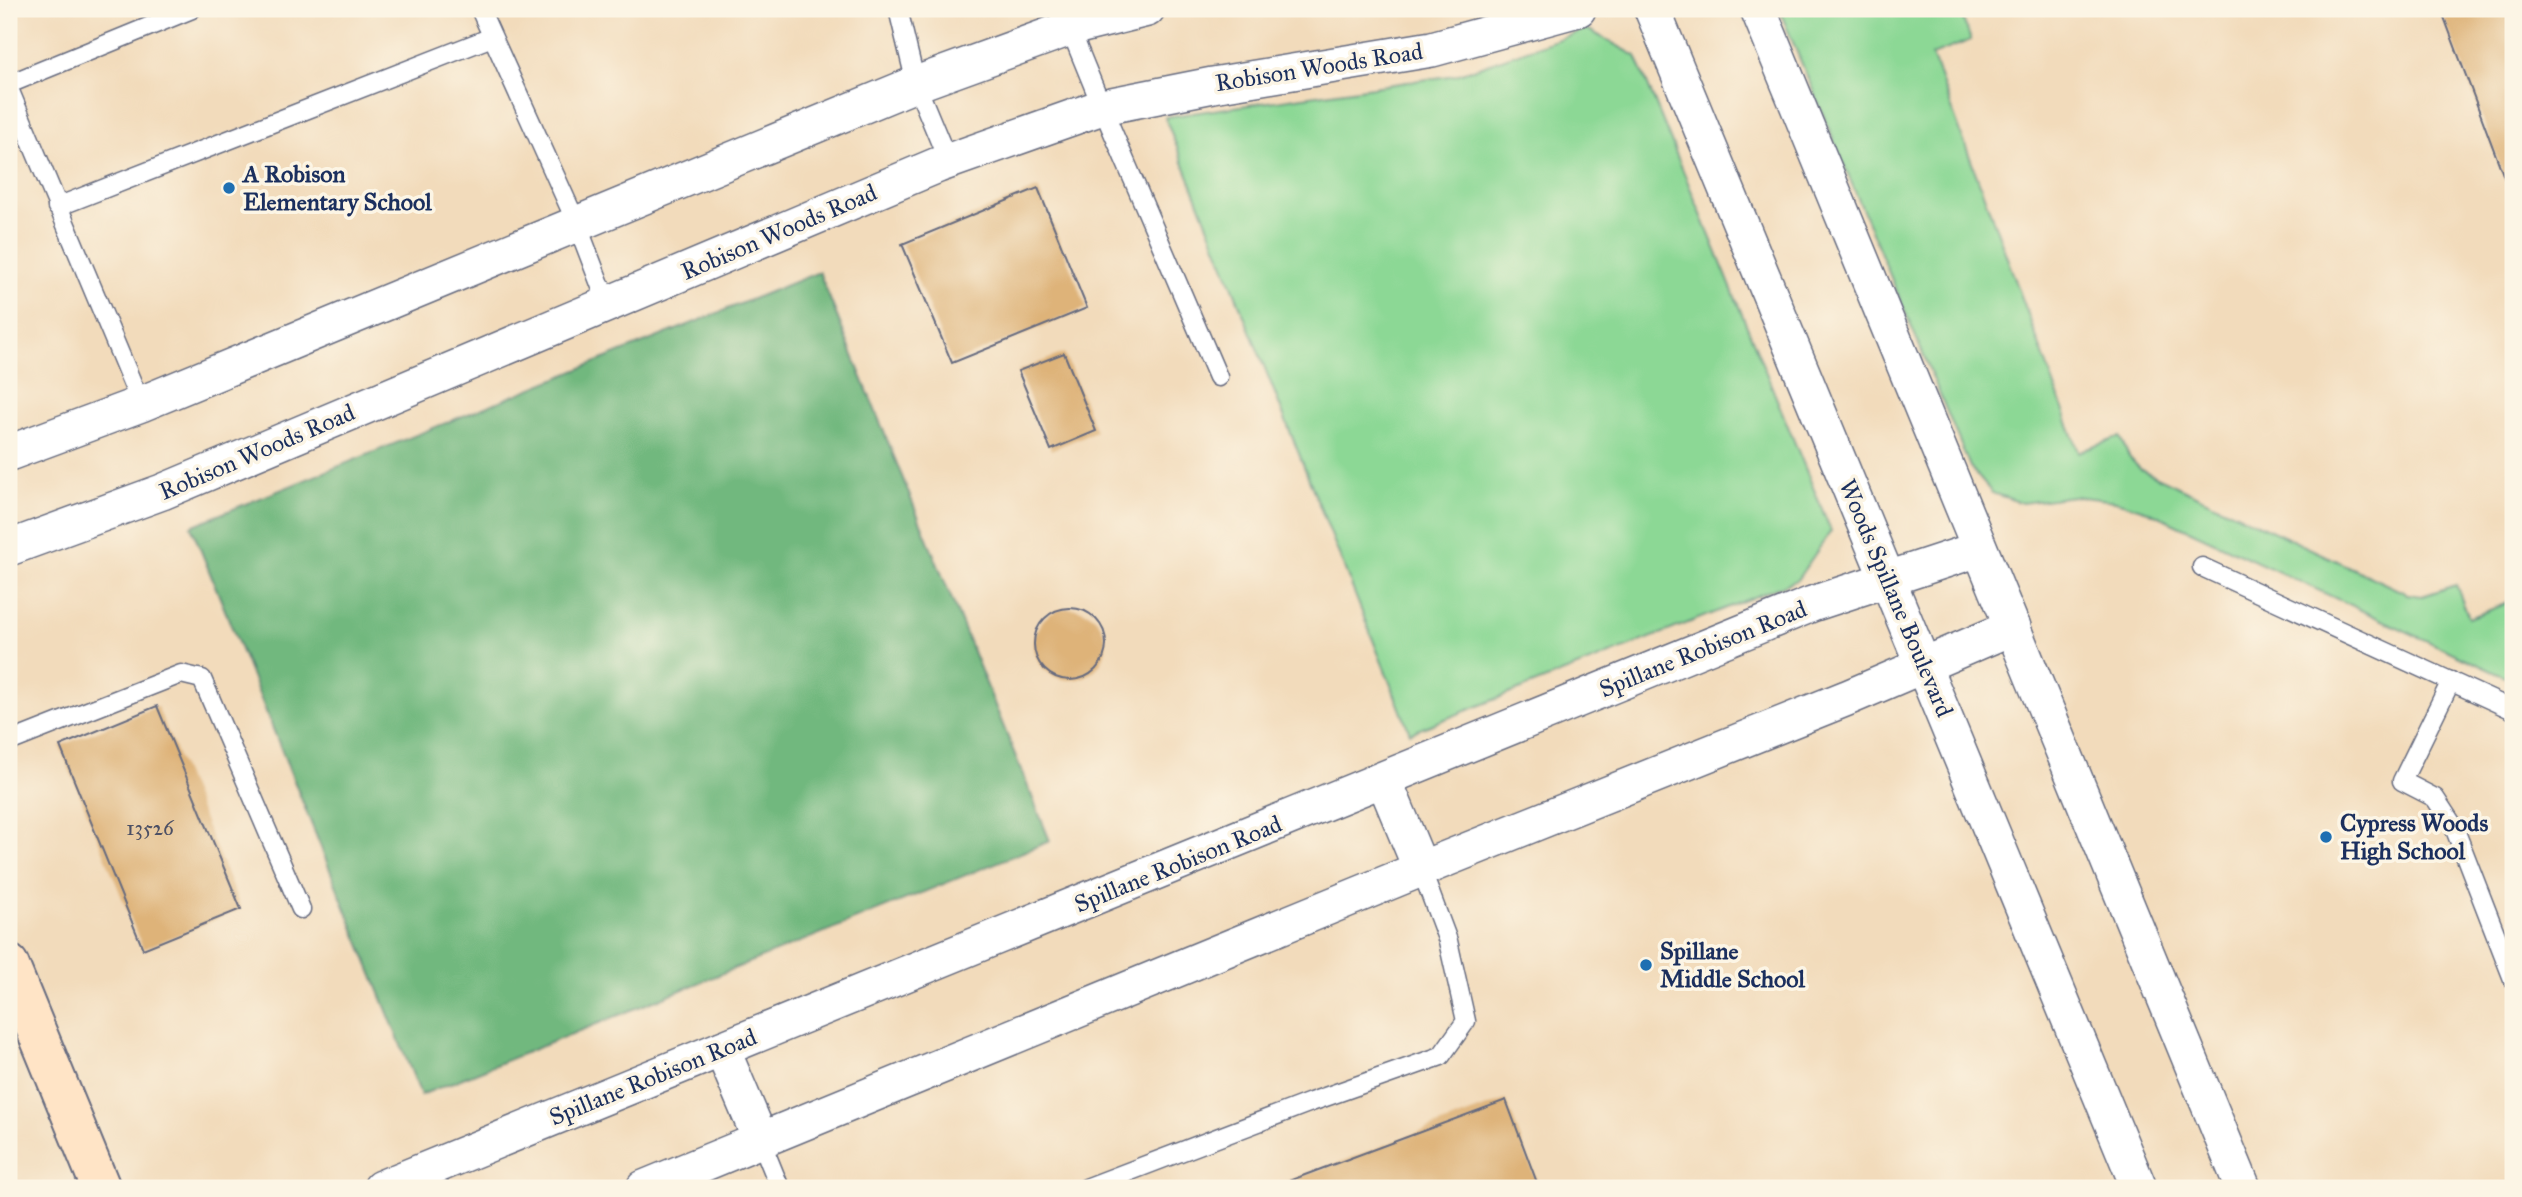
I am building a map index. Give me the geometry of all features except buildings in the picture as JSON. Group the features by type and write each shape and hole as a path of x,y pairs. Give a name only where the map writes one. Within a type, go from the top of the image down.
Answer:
{"street":[{"path":"9,453 141,404 916,84 1066,18 1147,9"},
{"name":"Robison Woods Road","path":"9,548 162,492 948,161 1102,107 1213,85 1432,49 1578,9"},
{"name":"Woods Spillane Boulevard","path":"1652,9 2139,1188"},
{"path":"1758,9 2243,1188"},
{"name":"Spillane Robison Road","path":"382,1188 1812,604 1979,549"},
{"path":"644,1188 1420,869 1847,698 2012,627"},
{"path":"1384,780 1420,869"},
{"path":"9,964 101,1188"},
{"path":"722,1049 761,1141"}],"lane":[{"path":"141,404 9,87 192,9"},
{"path":"480,9 576,224 608,305"},
{"path":"898,9 916,84 948,161"},
{"path":"1066,18 1218,377"},
{"path":"57,207 492,37"},
{"path":"2202,567 2513,710"},
{"path":"9,741 181,674 202,679 301,909"},
{"path":"2451,681 2402,781 2435,798 2454,827 2513,979"},
{"path":"1086,1188 1440,1056 1466,1021 1448,941 1420,869"},
{"path":"761,1141 780,1188"}],"green space":[{"path":"1779,9 1959,9 1971,40 1932,55 2079,452 2120,437 2129,457 2140,469 2407,594 2422,596 2456,585 2469,618 2513,601 2513,681 2148,511 2116,501 2073,496 2022,503 1992,493 1970,467"},
{"path":"1587,29 1636,56 1831,531 1797,580 1410,733 1165,117 1456,75"},
{"path":"819,272 1050,841 421,1095 191,526"}],"place":[{"name":"A Robison Elementary School","path":"229,188"},
{"name":"Cypress Woods High School","path":"2326,837"},
{"name":"Spillane Middle School","path":"1646,965"}]}
